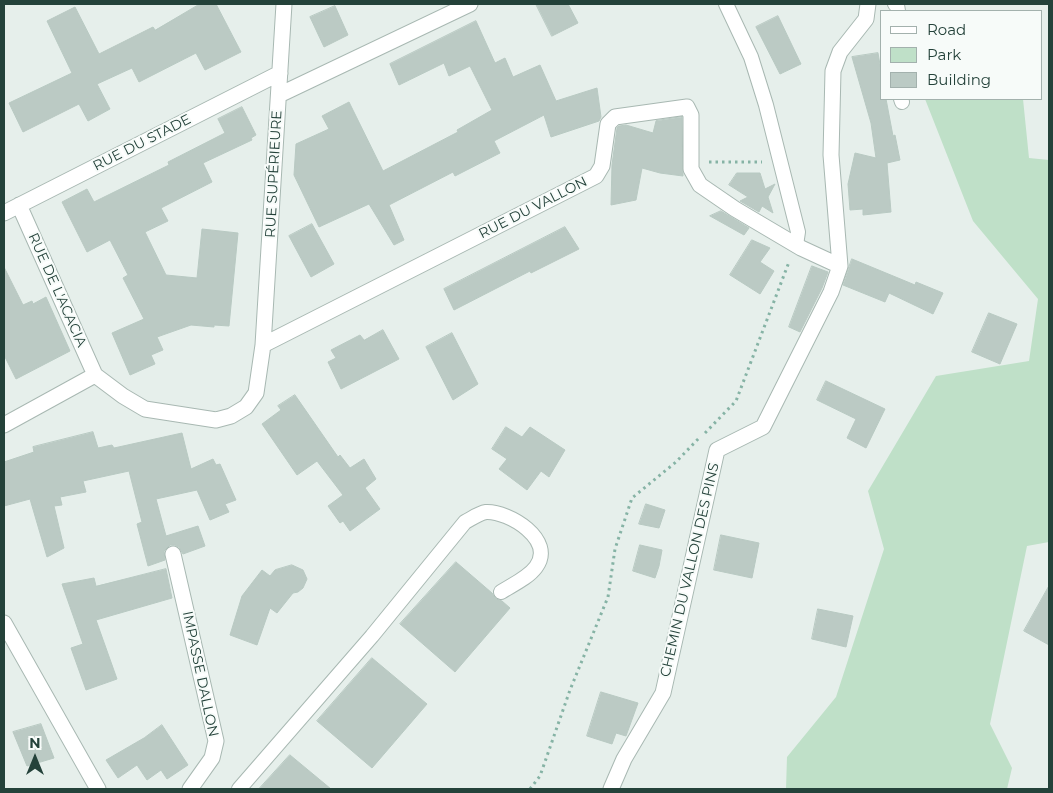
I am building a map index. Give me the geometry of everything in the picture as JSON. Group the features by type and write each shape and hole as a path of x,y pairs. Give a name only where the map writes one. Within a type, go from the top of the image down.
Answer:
{"street":[{"name":"RUE SUPÉRIEURE","path":"95,375 145,410 216,420 231,416 246,407 256,393 264,344 284,4"},
{"path":"279,95 470,4"},
{"name":"CHEMIN DU VALLON DES PINS","path":"612,789 624,759 663,693 717,450 763,427 831,292 840,266 831,155 833,71 840,52 866,19 868,4"},
{"name":"RUE DU STADE","path":"4,213 280,73"},
{"name":"RUE DU VALLON","path":"264,344 596,176 602,166 608,124 615,117 687,106 692,115 691,170 700,186 796,245 840,266"},
{"name":"RUE DE L'ACACIA","path":"19,205 95,375"},
{"path":"4,425 95,375"},
{"name":"IMPASSE DALLON","path":"173,554 216,741 212,758 190,789"},
{"path":"4,623 98,789"}],"lane":[{"path":"726,4 751,57 766,105 798,232 796,245"},
{"path":"239,789 372,636 465,522 483,512 499,513 522,524 539,542 541,548 542,555 536,567 528,575 501,592"}],"path":[{"path":"691,162 780,162"},
{"path":"530,789 540,776 570,690 608,597 615,549 632,498 676,462 736,401 772,303 796,245"}],"green space":[{"path":"925,100 1023,100 1029,158 1049,160 1049,542 1027,546 990,724 1012,768 1007,789 786,789 787,757 836,697 884,549 868,491 936,376 1029,361 1038,299 973,221"}],"building":[{"path":"200,4 216,4 241,52 205,70 196,53 139,82 132,68 97,84 110,109 88,121 79,104 23,132 9,103 72,73 47,21 75,7 99,54 153,27 155,30"},
{"path":"536,4 568,4 578,23 552,36"},
{"path":"335,6 348,35 324,47 310,17"},
{"path":"778,16 801,64 780,74 756,27"},
{"path":"476,21 495,63 505,58 513,77 540,65 556,101 597,88 601,117 599,121 551,137 544,115 494,141 500,153 455,176 453,172 389,205 404,240 394,245 369,204 319,227 294,175 296,144 329,129 322,116 349,102 383,171 458,132 457,130 492,110 470,66 449,76 444,63 399,85 390,64"},
{"path":"878,53 880,64 880,100 886,100 900,160 887,163 891,212 863,215 863,209 850,210 848,184 855,153 876,158 871,123 852,57"},
{"path":"242,107 256,135 251,138 252,140 203,163 212,182 161,208 168,221 145,232 166,275 197,278 202,229 238,233 229,326 191,325 157,337 163,350 151,355 155,364 130,375 112,333 144,319 123,278 128,275 110,240 87,252 62,202 87,189 94,202 169,165 168,162 225,133 218,119"},
{"path":"682,117 683,176 642,168 636,200 611,205 612,165 617,128 626,125 653,133 656,121"},
{"path":"737,173 760,173 765,189 775,184 768,197 773,213 762,206 759,212 740,201 748,197 729,185"},
{"path":"721,211 749,228 744,235 710,216"},
{"path":"312,224 334,264 311,277 289,236"},
{"path":"565,227 579,249 531,273 530,271 454,310 444,289"},
{"path":"752,240 770,248 760,262 774,271 760,294 730,275"},
{"path":"852,259 915,285 916,282 943,293 933,314 889,293 885,302 843,285"},
{"path":"812,266 828,272 800,332 789,327"},
{"path":"4,267 23,305 32,301 33,304 46,297 70,351 16,379 4,355"},
{"path":"989,313 1017,324 1000,364 972,352"},
{"path":"383,330 399,359 341,389 328,362 336,358 331,350 360,335 364,340"},
{"path":"452,333 478,384 453,400 426,347"},
{"path":"826,381 885,409 866,448 847,438 856,419 817,400"},
{"path":"295,395 338,457 340,455 350,468 364,459 376,479 365,488 380,509 350,531 343,521 340,523 328,506 343,495 317,461 297,475 262,424 281,410 278,406"},
{"path":"506,427 522,437 530,427 565,450 549,477 541,471 527,490 499,469 507,459 492,449"},
{"path":"93,432 98,448 112,445 114,448 182,433 191,469 213,459 216,465 220,464 236,500 225,504 229,512 210,520 197,490 156,499 166,536 198,526 205,546 183,554 179,547 170,545 164,551 165,560 148,566 137,524 142,522 129,471 83,481 86,492 60,497 62,505 54,506 64,548 47,557 30,499 4,506 4,462 34,452 33,447"},
{"path":"646,504 665,510 659,528 639,524"},
{"path":"721,535 759,543 752,578 714,570"},
{"path":"640,545 662,550 655,578 633,571"},
{"path":"456,562 492,593 496,599 502,601 510,608 455,672 400,624"},
{"path":"292,565 303,570 307,579 303,588 293,593 277,613 270,608 257,645 230,635 242,596 262,570 270,576 275,570"},
{"path":"166,569 172,598 96,620 117,679 86,690 71,648 83,644 62,584 94,578 96,586"},
{"path":"1049,586 1049,645 1024,631"},
{"path":"818,609 853,616 846,647 812,639"},
{"path":"372,658 427,704 372,768 317,721"},
{"path":"601,692 638,703 626,736 616,733 612,744 587,736"},
{"path":"41,724 54,758 27,766 13,732"},
{"path":"162,725 188,765 167,779 161,770 147,780 137,765 118,778 106,760"},
{"path":"290,755 331,789 259,789"}]}
